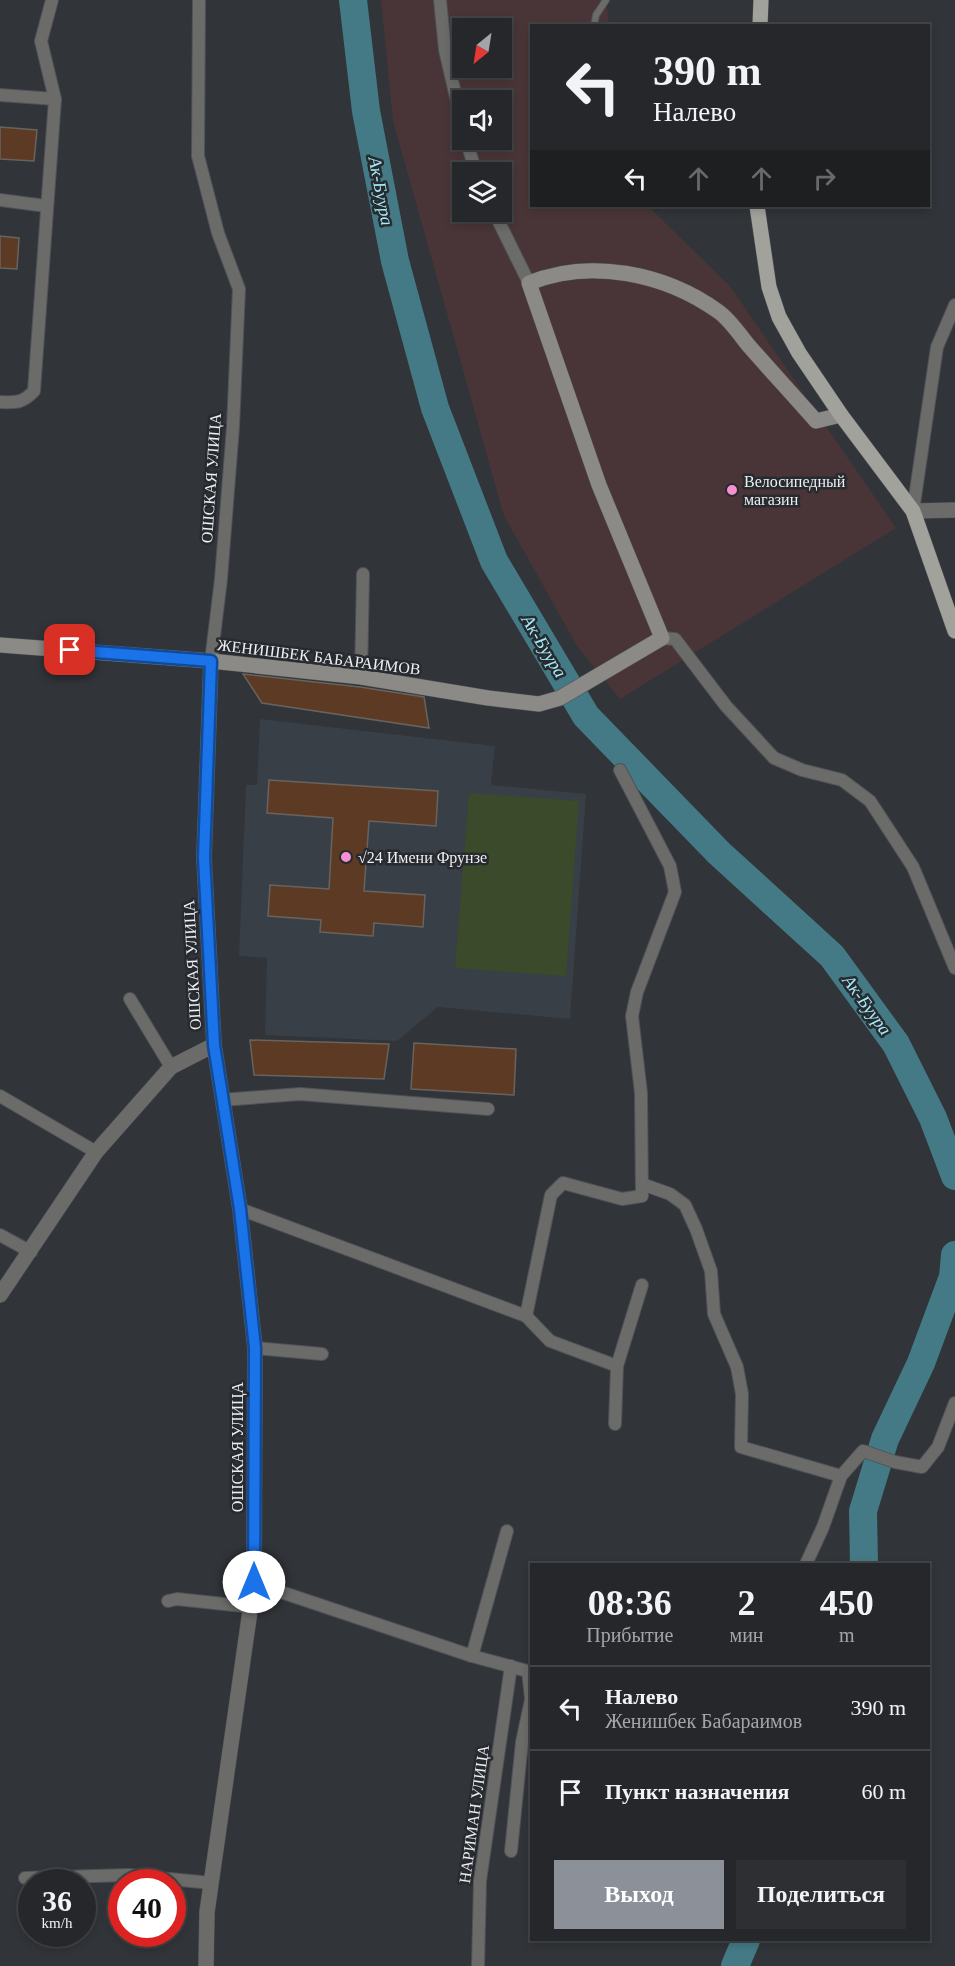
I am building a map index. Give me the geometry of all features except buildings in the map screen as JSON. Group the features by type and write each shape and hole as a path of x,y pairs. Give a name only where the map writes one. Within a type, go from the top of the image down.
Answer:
{"main road":[{"path":"760,24 762,0"},
{"path":"758,207 769,287 779,316 799,353 913,511 955,631"},
{"path":"662,638 598,485 529,283 549,275 613,271 646,277 680,290 720,312 816,421 841,414"},
{"name":"ЖЕНИШБЕК БАБАРАИМОВ","path":"0,645 211,661 361,677 539,704 560,698 662,638"}],"street":[{"path":"0,402 16,404 27,399 33,391 55,99 41,41 52,0"},
{"name":"ОШСКАЯ УЛИЦА","path":"199,0 198,156 218,233 239,289 233,427 221,579 211,661 204,858 214,1045 240,1209 255,1348 254,1582 207,1912 206,1966"},
{"path":"440,0 445,50 454,90"},
{"path":"0,95 55,99"},
{"path":"0,201 46,206"},
{"path":"499,222 529,283"},
{"path":"955,305 937,347 913,511 955,510"},
{"path":"361,677 363,574"},
{"path":"662,638 675,639 726,706 774,758 802,770 842,780 870,801 914,867 955,968"},
{"path":"526,1316 551,1195 556,1188 563,1183 622,1199 632,1200 642,1196 642,1093 632,1017 637,992 675,892 670,866 620,770"},
{"path":"130,999 171,1067"},
{"path":"0,1295 96,1152 171,1067 214,1045"},
{"path":"222,1100 300,1094 488,1109"},
{"path":"0,1096 96,1152"},
{"path":"642,1184 670,1194 685,1206 696,1229 711,1271 714,1314 737,1367 742,1394 741,1447 841,1476"},
{"path":"240,1209 526,1316 549,1341 617,1366"},
{"path":"0,1235 31,1252"},
{"path":"615,1424 617,1366 642,1285"},
{"path":"255,1348 322,1354"},
{"path":"806,1563 823,1527 841,1476 863,1451 895,1462 922,1467 938,1448 955,1402"},
{"path":"472,1656 507,1531"},
{"path":"254,1582 472,1656 530,1672"},
{"path":"168,1601 177,1599 252,1607"},
{"name":"НАРИМАН УЛИЦА","path":"478,1966 480,1881 511,1666"},
{"path":"511,1851 522,1742 530,1704"},
{"path":"96,1876 129,1875 211,1883"}],"lane":[{"path":"594,24 596,15 606,0"}],"shaded area":[{"path":"381,0 606,0 609,24 530,24 530,207 649,207 730,286 896,528 620,699 577,646 504,516 393,121"},
{"path":"260,719 495,746 491,785 586,794 570,1019 438,1007 397,1041 265,1035 267,958 239,956 246,785 257,785"}],"green space":[{"path":"469,793 579,801 566,976 455,968"}],"waterway":[{"name":"Ак-Буура","path":"353,0 366,111 395,261 435,408 494,561 586,716 719,853 832,956 896,1044 933,1118 955,1176"},
{"name":"Ак-Буура","path":"864,1563 863,1511 885,1439 921,1363 953,1277 955,1255"},
{"name":"Ак-Буура","path":"735,1966 746,1941"}],"place":[{"name":"Велосипедный магазин","path":"732,490"},
{"name":"√24 Имени Фрунзе","path":"346,857"}],"route":[{"path":"70,650 211,661 204,858 214,1045 240,1209 255,1348 254,1582"}]}
